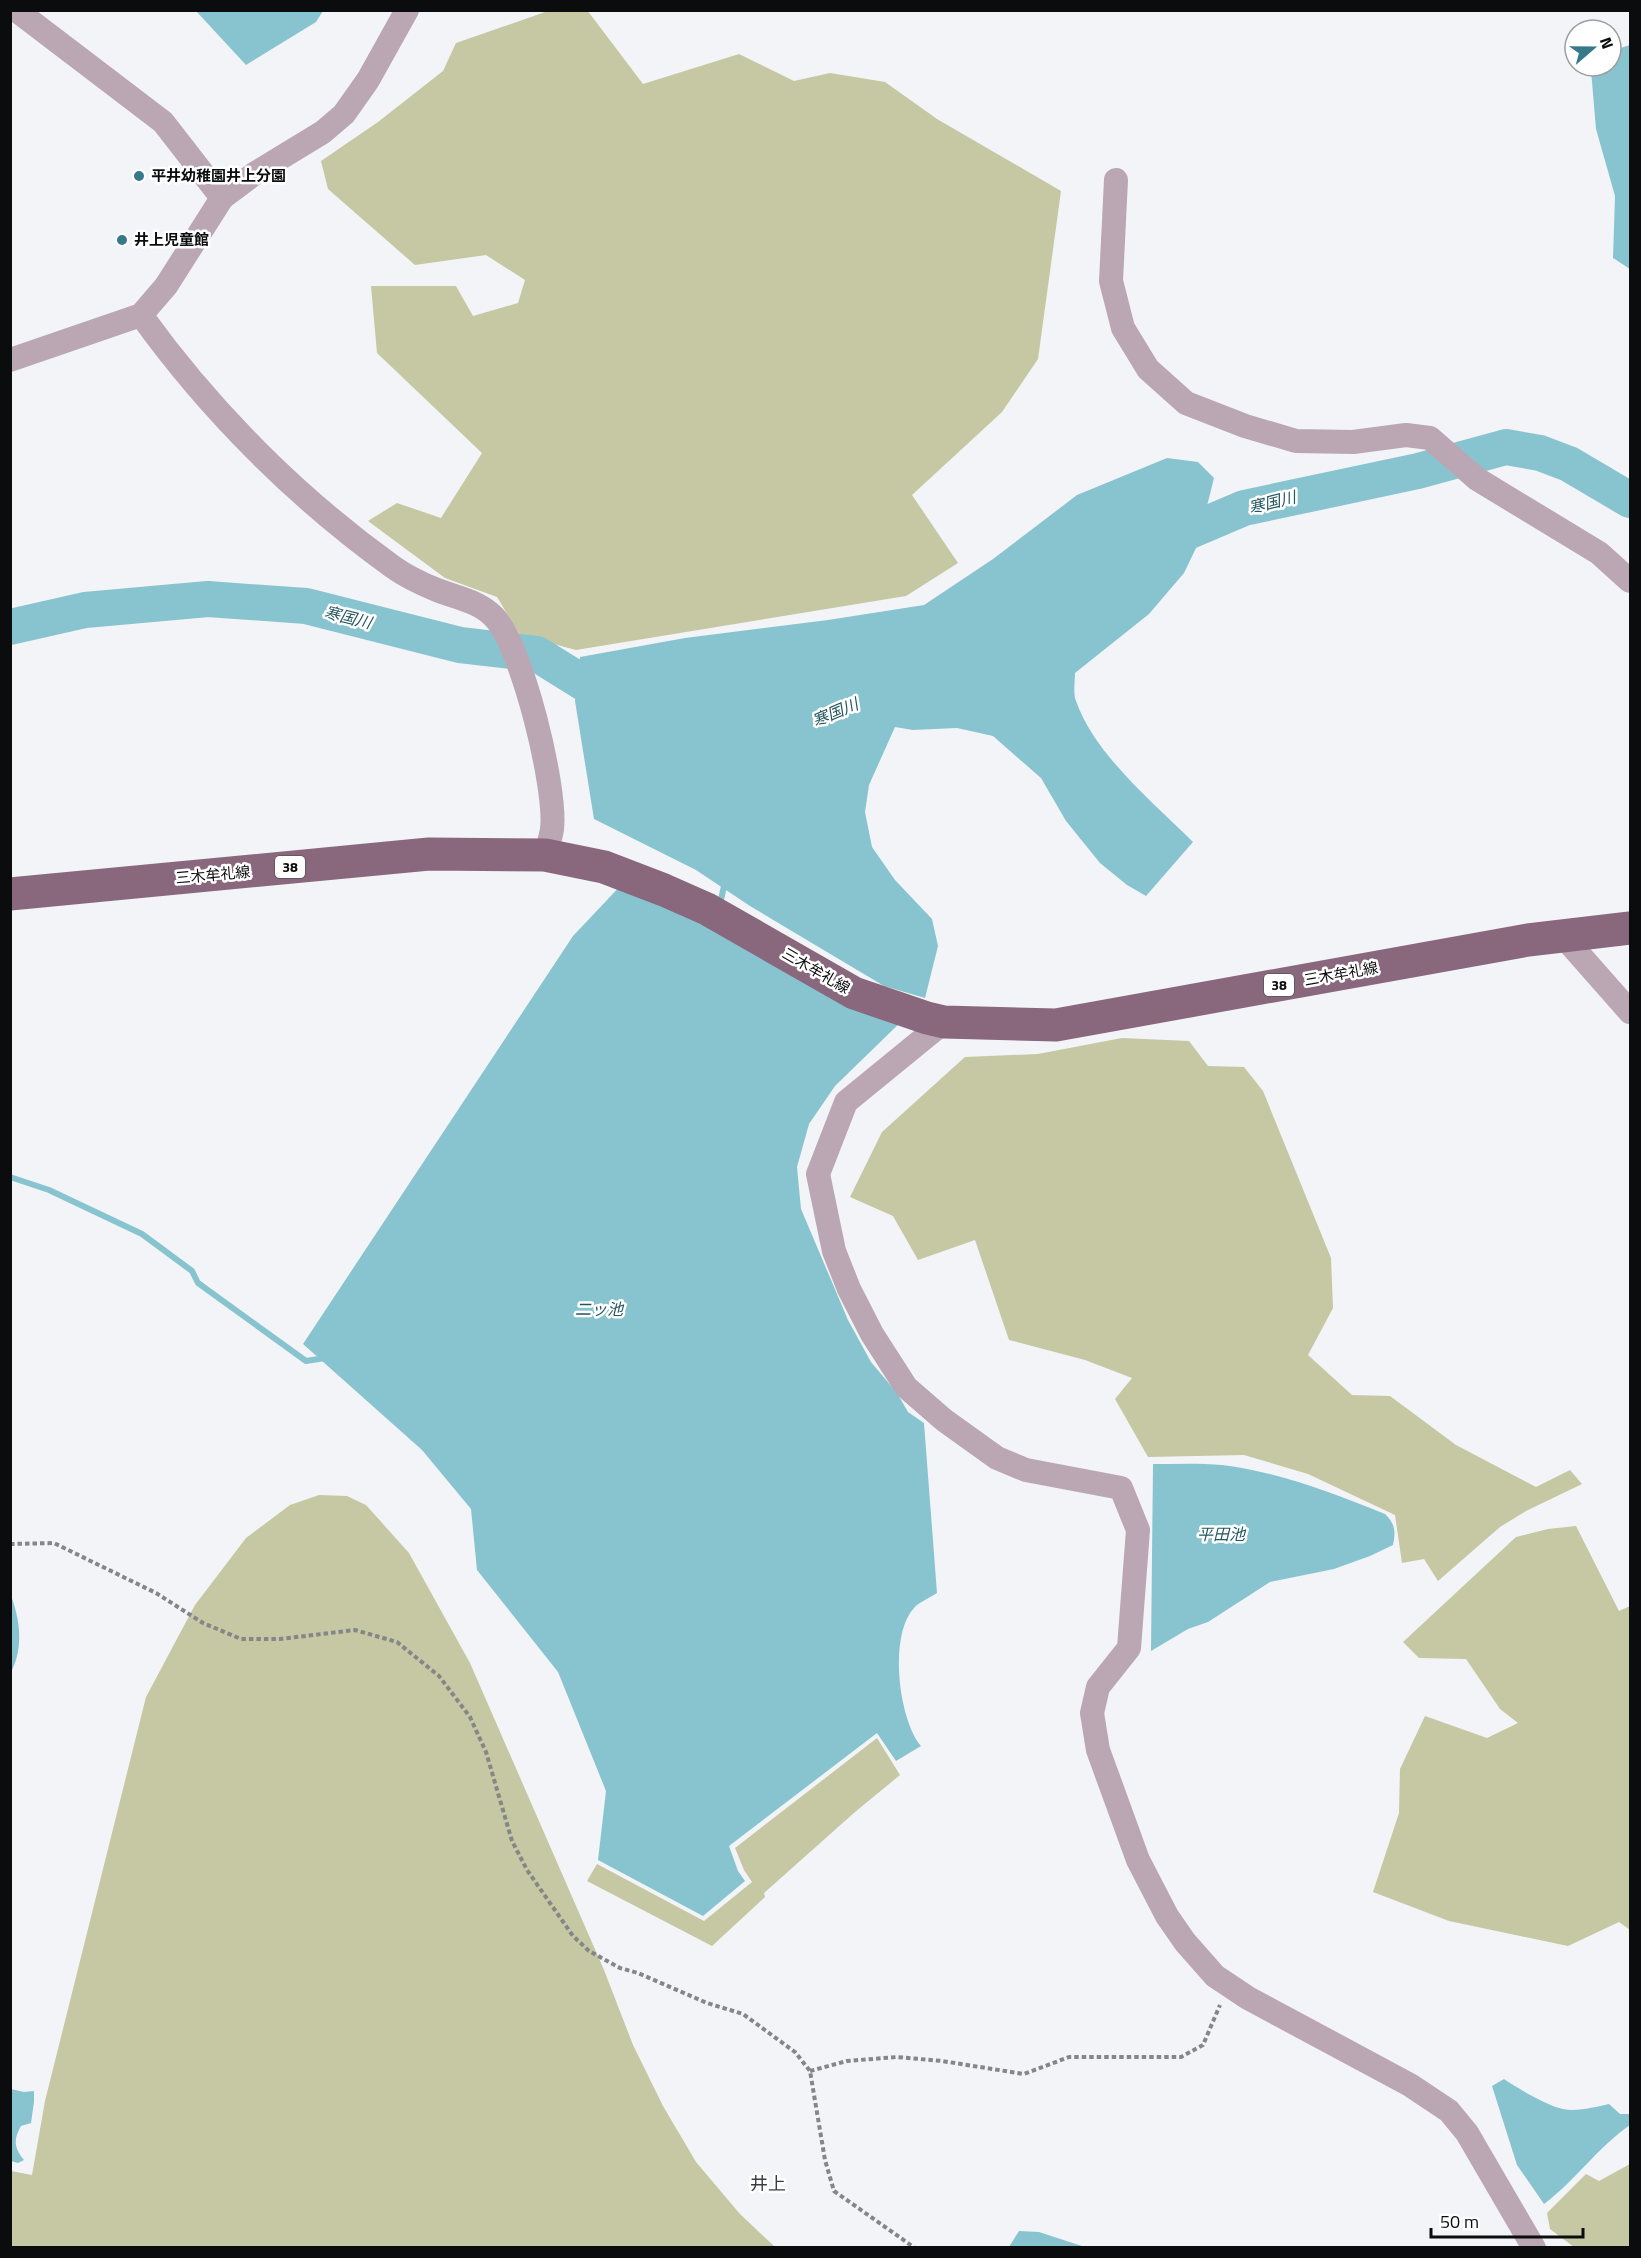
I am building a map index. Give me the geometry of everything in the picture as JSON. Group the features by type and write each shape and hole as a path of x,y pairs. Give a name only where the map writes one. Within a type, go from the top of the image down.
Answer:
{"main road":[{"name":"三木牟礼線","path":"10,894 429,854 557,858 604,867 707,909 854,993 936,1020 1056,1025 1528,940 1630,928"}],"street":[{"path":"16,10 163,122 222,198"},
{"path":"10,360 141,315 166,285 222,198 254,174 323,132 344,114 368,80 407,10"},
{"path":"1116,180 1111,281 1123,328 1148,369 1186,403 1245,426 1296,441 1353,442 1406,435 1430,438 1477,479 1599,553 1630,581"},
{"path":"141,315 175,363 275,470 363,545 406,576 477,604 494,617 507,634 531,704 546,767 557,858"},
{"path":"1563,936 1630,1012"},
{"path":"936,1020 846,1102 818,1174 834,1251 849,1289 872,1334 906,1387 944,1420 997,1458 1026,1470 1120,1488 1138,1530 1130,1648 1098,1687 1092,1713 1098,1749 1138,1860 1167,1916 1185,1942 1215,1976 1248,1998 1410,2085 1449,2111 1467,2133 1534,2247"}],"path":[{"path":"10,1544 54,1543 156,1593 202,1623 241,1639 280,1639 355,1630 397,1642 439,1676 470,1717 486,1752 512,1841 527,1870 573,1936 589,1951 620,1968 638,1973 707,2003 743,2014 795,2052 810,2071 825,2160 834,2191 915,2247"},
{"path":"810,2071 847,2061 897,2057 1024,2073 1069,2057 1181,2056 1203,2045 1228,1985"}],"green space":[{"path":"587,10 643,84 739,54 794,81 830,73 885,82 937,119 1061,191 1038,359 1002,412 912,495 958,563 906,596 576,650 520,635 497,597 445,578 368,521 397,503 441,518 482,453 377,353 371,286 456,286 473,316 518,303 525,280 486,255 415,265 328,189 321,161 378,122 443,71 456,43 548,11"},
{"path":"1122,1038 1189,1041 1208,1066 1244,1067 1263,1091 1331,1258 1333,1308 1308,1355 1352,1395 1390,1396 1456,1445 1536,1487 1570,1470 1582,1484 1526,1511 1500,1527 1438,1581 1424,1559 1402,1563 1395,1515 1308,1474 1244,1455 1148,1457 1115,1399 1132,1378 1085,1360 1009,1340 975,1240 918,1260 893,1216 850,1197 882,1132 965,1057 1038,1054"},
{"path":"319,1495 347,1496 366,1505 409,1553 470,1663 604,1970 633,2045 663,2106 696,2162 740,2214 775,2247 11,2247 11,2171 32,2175 45,2101 146,1697 195,1605 246,1538 290,1505"},
{"path":"1576,1526 1619,1611 1630,1606 1630,1930 1619,1922 1568,1946 1449,1921 1373,1892 1399,1813 1400,1769 1425,1716 1487,1738 1518,1723 1500,1709 1466,1659 1419,1658 1403,1642 1516,1537 1548,1529"},
{"path":"877,1738 900,1775 764,1893 765,1897 712,1946 587,1881 597,1864 704,1921 752,1882 735,1848"},
{"path":"1630,2164 1630,2247 1574,2247 1550,2229 1547,2213 1586,2174 1599,2181"}],"water":[{"path":"196,11 323,11 316,22 246,65"},
{"path":"1630,45 1630,269 1613,258 1615,196 1596,129 1592,78 1623,78 1623,47"},
{"path":"1167,458 1198,462 1214,478 1197,546 1184,573 1149,614 1075,673 1074,691 1085,721 1111,759 1143,794 1193,842 1146,896 1127,885 1100,863 1066,821 1041,778 993,736 957,728 913,730 895,727 869,785 865,812 872,847 895,880 932,919 938,946 925,998 884,986 750,906 696,870 594,819 575,701 580,657 685,638 924,605 993,559 1077,495"},
{"name":"二ッ池","path":"624,882 907,1016 835,1086 809,1124 797,1167 801,1209 848,1320 871,1362 897,1393 908,1412 924,1423 937,1593 916,1606 906,1621 899,1657 902,1698 913,1734 921,1746 896,1761 877,1733 729,1846 738,1871 745,1881 703,1916 598,1860 606,1791 558,1672 477,1570 471,1509 422,1450 303,1344 573,936"},
{"name":"平田池","path":"1153,1464 1222,1465 1305,1484 1385,1514 1394,1528 1393,1545 1334,1569 1270,1582 1208,1622 1188,1629 1151,1651"},
{"path":"10,1593 19,1633 18,1653 11,1672"},
{"path":"1504,2079 1541,2101 1563,2109 1580,2110 1609,2104 1620,2114 1630,2114 1630,2125 1544,2204 1517,2165 1492,2086"},
{"path":"11,2089 24,2092 34,2091 31,2123 21,2126 17,2136 18,2152 24,2160 18,2163 11,2161"},
{"path":"1019,2231 1039,2232 1085,2247 1009,2247"}],"waterway":[{"name":"寒国川","path":"1157,545 1244,508 1418,471 1506,447 1540,453 1569,464 1630,500"},
{"name":"寒国川","path":"10,627 85,610 208,599 306,606 460,645 537,654 619,705"},
{"path":"720,904 725,882"},
{"path":"10,1177 49,1190 142,1234 192,1271 198,1283 306,1361 325,1358"}],"place":[{"name":"平井幼稚園井上分園","path":"139,176"},
{"name":"井上児童館","path":"122,240"}],"district":[{"name":"井上","path":"768,2184"}]}
